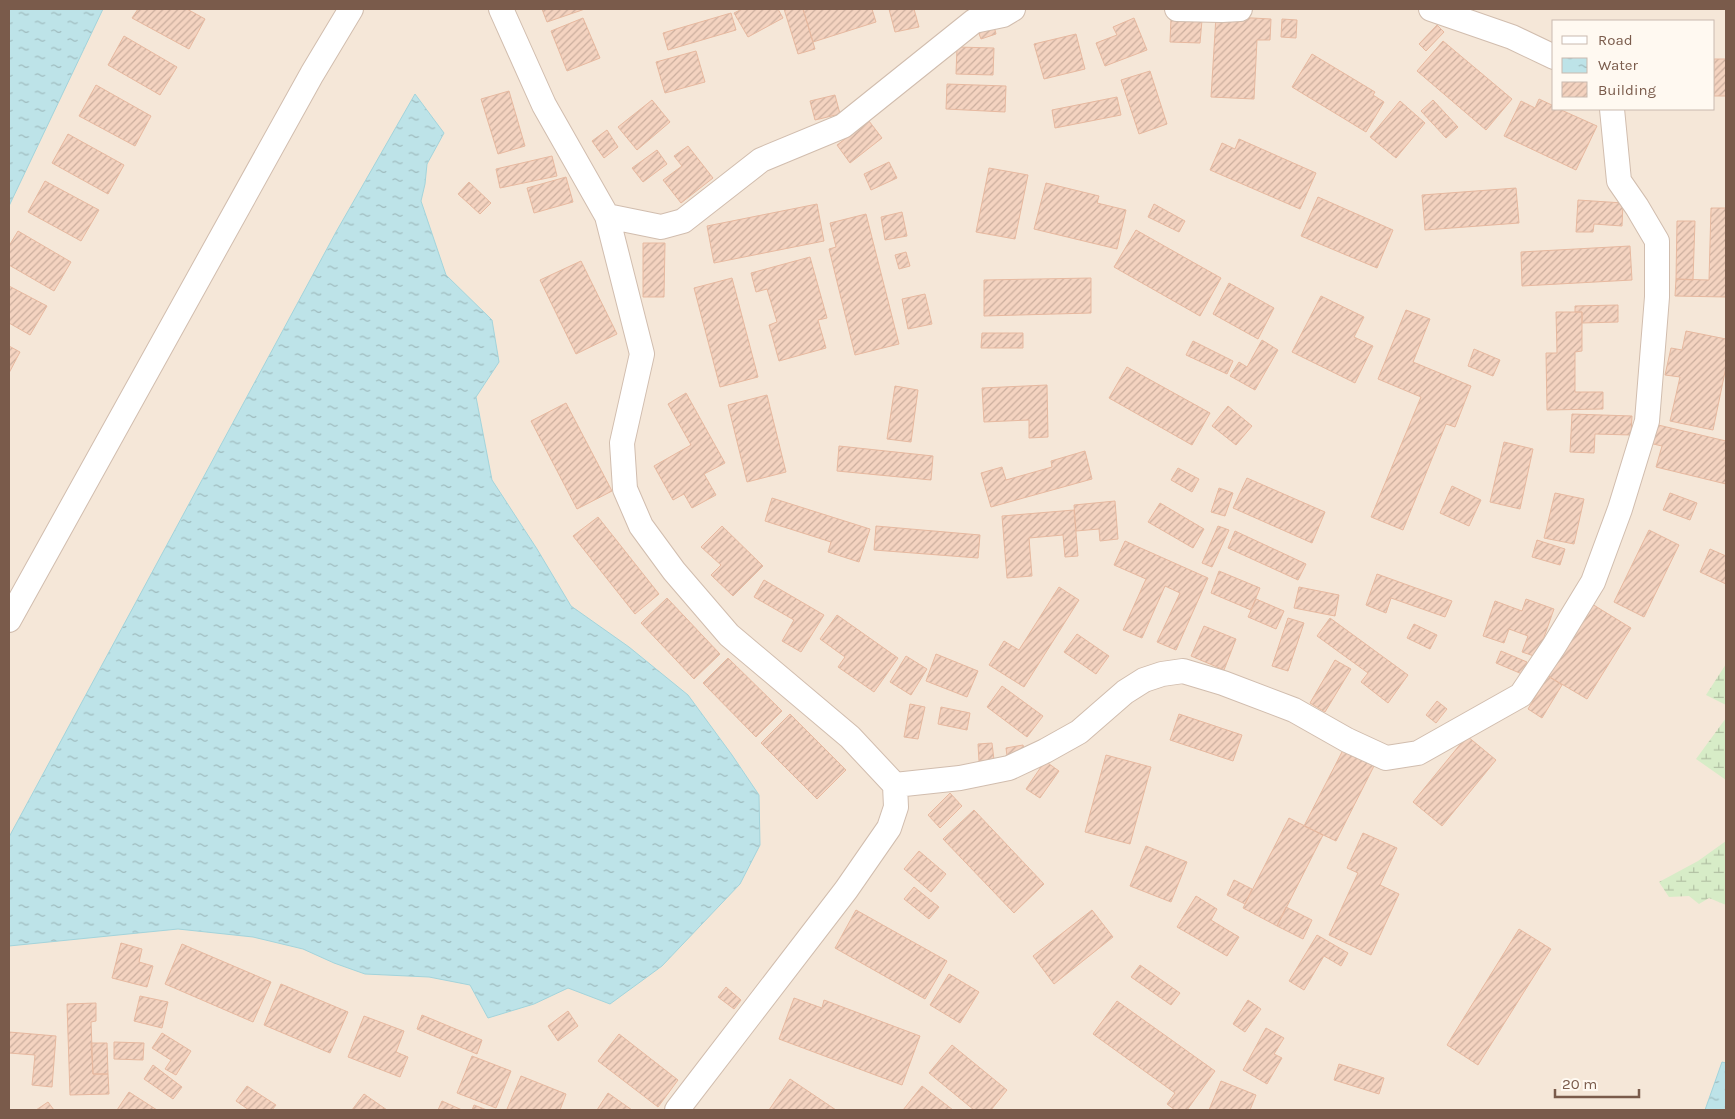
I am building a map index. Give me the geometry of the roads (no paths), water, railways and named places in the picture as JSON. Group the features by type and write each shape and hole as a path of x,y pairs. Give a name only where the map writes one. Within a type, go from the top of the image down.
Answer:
{"street":[{"path":"9,620 312,74 351,9"},
{"path":"501,9 544,105 607,216 642,354 622,443 625,489 642,526 674,571 729,635 850,737 895,785 896,807 889,828 846,890 677,1110"},
{"path":"607,216 660,227 683,221 761,160 843,126 974,22 1003,15 1013,9"},
{"path":"1178,9 1240,9"},
{"path":"1431,9 1512,37 1552,56"},
{"path":"895,785 960,778 1009,768 1046,751 1079,732 1125,692 1144,680 1162,674 1183,671 1223,683 1294,710 1347,740 1386,758 1418,752 1520,694 1554,646 1594,582 1620,509 1647,421 1657,298 1657,241 1619,180 1612,110"}],"water":[{"path":"9,9 103,9 9,206"},
{"path":"415,94 444,133 427,164 421,201 446,275 492,320 499,362 476,397 492,480 571,606 629,647 688,695 759,795 760,845 740,884 662,966 610,1004 568,988 534,1004 488,1018 470,985 429,977 365,974 303,949 253,937 178,929 9,946 9,837 336,232"},
{"path":"1722,1062 1726,1063 1726,1110 1705,1110"}]}
